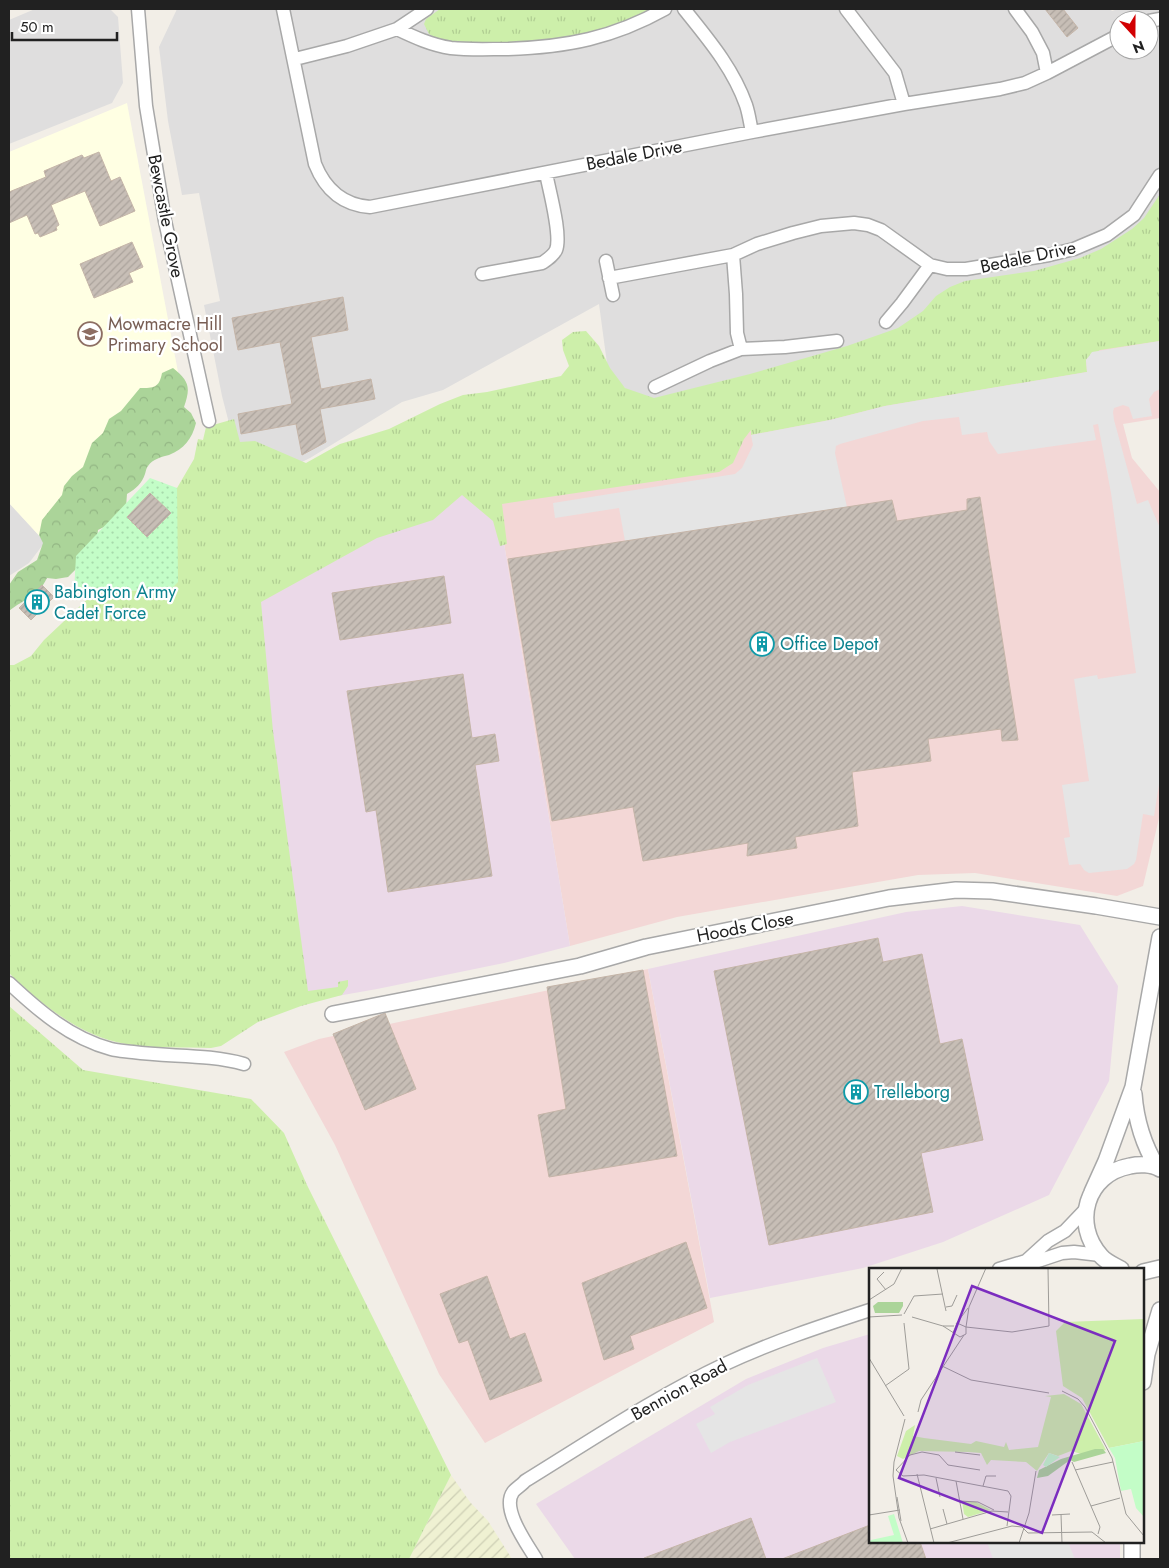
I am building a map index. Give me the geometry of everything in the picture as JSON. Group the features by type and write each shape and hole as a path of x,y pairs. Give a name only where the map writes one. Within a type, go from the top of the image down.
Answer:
{"street":[{"name":"Bewcastle Grove","path":"138,9 146,106 164,221 209,421"},
{"name":"Bedale Drive","path":"283,9 317,169 325,185 346,202 370,207 752,132 904,104 1000,89 1025,83 1047,74 1109,40"},
{"path":"295,59 347,46 397,29 426,9"},
{"path":"397,29 419,40 450,48 540,48 604,36 644,21 665,9"},
{"path":"684,9 718,52 732,74 746,105 752,132"},
{"path":"846,9 895,74 904,104"},
{"path":"1015,9 1032,32 1043,53 1047,74"},
{"path":"482,274 542,262 550,258 556,251 558,235 546,173"},
{"name":"Bedale Drive","path":"609,278 733,255 757,244 793,233 821,226 854,223 868,225 881,230 930,265 947,269 966,269 1049,255 1074,249 1107,235 1134,215 1160,175"},
{"path":"733,255 737,333 741,349"},
{"path":"606,261 612,295"},
{"path":"886,322 930,265"},
{"path":"655,387 710,361 741,349 786,347 837,341"},
{"name":"Hoods Close","path":"333,1014 580,966 646,947 889,898 920,894 956,890 992,891 1160,917"},
{"path":"1104,1261 1091,1243 1086,1225 1086,1209 1133,1087 1160,937"},
{"path":"9,983 38,1011 59,1026 81,1038 111,1050 143,1054 224,1058 244,1064"},
{"path":"1133,1087 1135,1113 1141,1136 1159,1168"},
{"path":"1092,1192 1104,1177 1120,1168 1139,1164 1159,1168"},
{"path":"1002,1268 1026,1260 1048,1241 1065,1231 1086,1209"},
{"path":"1026,1260 1035,1262 1062,1253 1074,1252 1104,1261 1119,1268"},
{"path":"1144,1272 1160,1268"},
{"name":"Bennion Road","path":"536,1559 522,1536 509,1504 513,1492 525,1482 684,1385 723,1365 763,1347 869,1310"},
{"path":"1144,1375 1147,1354 1160,1310"},
{"path":"1132,1543 1132,1559"}],"shaded area":[{"path":"35,9 110,9 118,17 123,83 112,103 9,144 9,20"},
{"path":"177,9 1110,9 1109,60 1159,60 1159,10 1115,10 1160,9 1160,234 881,341 642,405 608,371 599,304 443,390 402,402 310,458 246,489 222,396 204,305 220,301 199,193 182,195 168,121 159,47"},
{"name":"Mowmacre Hill Primary School","path":"127,103 178,372 45,542 9,503 9,152"},
{"path":"1160,326 1160,418 1123,424 1132,458 1160,492 1160,814 1143,886 1117,896 975,873 918,875 677,917 570,946 494,482"},
{"path":"1160,341 1160,389 1154,392 1149,399 1152,416 1133,419 1129,407 1123,405 1114,408 1113,412 1137,504 1148,500 1160,528 1160,778 1154,816 1143,814 1136,860 1127,869 1089,873 1080,864 1069,865 1064,838 1070,837 1062,785 1089,781 1074,679 1097,675 1098,679 1136,673 1111,493 1098,424 1093,425 1096,440 998,454 989,441 987,432 962,435 959,417 923,421 840,444 836,446 835,453 847,507 625,541 619,508 555,518 553,503 735,474 742,468 753,445 751,435 830,420 885,406 1087,372 1086,360 1092,352"},
{"path":"494,482 570,946 504,963 309,1001 242,556"},
{"path":"9,503 45,542 29,563 9,576"},
{"path":"962,906 1080,925 1118,986 1109,1081 1049,1195 943,1242 863,1268 710,1298 648,969 906,912"},
{"path":"648,969 714,1322 485,1443 439,1374 335,1145 284,1052 319,1039"},
{"path":"869,1334 869,1543 1120,1543 1120,1559 575,1559 536,1504 746,1379 823,1348"},
{"path":"817,1358 836,1402 730,1442 711,1453 696,1424 715,1414 710,1407 748,1385"},
{"path":"451,1475 470,1502 488,1521 512,1559 409,1559"},
{"path":"987,1543 1068,1543 1075,1559 993,1559"}],"green space":[{"path":"440,9 651,9 602,32 531,44 451,42 434,37 429,34 424,24 426,19"},
{"path":"1160,194 1160,341 1100,350 1086,360 1087,372 885,406 830,420 751,435 751,430 744,439 733,463 719,472 502,504 507,544 500,546 493,521 462,495 433,520 377,538 261,602 273,731 308,991 338,987 338,982 348,980 348,986 342,995 301,1006 258,1022 221,1046 211,1048 147,1047 109,1040 78,1027 48,1007 9,973 9,665 14,665 31,656 44,640 96,591 170,590 177,514 177,488 194,459 198,439 203,440 206,427 234,419 240,442 255,441 306,463 340,444 389,429 463,395 487,392 561,376 569,366 563,350 562,340 573,332 586,331 599,346 610,368 625,388 654,398 750,374 847,346 898,328 923,311 936,296 950,287 965,281 1034,271 1080,258 1101,249 1132,229 1144,218"},
{"path":"173,368 185,381 188,389 184,407 191,413 196,423 190,439 179,450 150,464 140,483 127,494 126,507 108,525 98,530 97,539 78,567 68,577 47,578 35,594 9,611 9,585 18,572 37,560 43,543 39,535 42,520 62,495 64,486 83,467 92,443 103,433 109,419 121,411 140,388 155,386 159,382 162,373"},
{"path":"150,478 177,488 178,582 170,590 74,591 76,556"},
{"path":"9,1006 83,1070 251,1099 284,1133 307,1185 451,1475 409,1559 9,1559"}],"building":[{"path":"1045,9 1063,9 1078,28 1067,37"},
{"path":"99,152 111,181 120,177 135,211 100,226 85,191 51,205 59,225 56,227 57,230 40,237 38,233 35,234 27,215 9,223 9,192 46,177 44,171 82,155 84,158"},
{"path":"132,242 143,267 129,273 133,282 94,298 80,264"},
{"path":"343,297 348,330 311,337 321,389 371,379 375,399 320,409 326,442 302,455 296,424 241,434 238,414 292,404 280,342 238,350 232,318"},
{"path":"150,493 171,513 147,537 127,517"},
{"name":"Office Depot","path":"980,497 1018,740 1002,741 1001,729 928,739 931,761 852,772 858,826 795,837 797,848 747,856 748,843 643,861 633,807 552,821 508,559 892,500 897,521 967,510 967,499"},
{"path":"444,576 451,623 340,640 332,593"},
{"name":"Babington Army Cadet Force","path":"42,585 54,597 31,620 19,608"},
{"path":"463,674 472,738 495,734 499,761 475,765 492,876 388,892 376,810 366,812 347,691"},
{"name":"Trelleborg","path":"878,938 883,962 922,954 940,1044 962,1039 983,1140 921,1153 933,1212 769,1245 714,971"},
{"path":"643,970 677,1156 549,1177 538,1115 566,1109 547,987"},
{"path":"385,1013 416,1089 365,1110 333,1034"},
{"path":"686,1242 707,1308 630,1336 634,1349 604,1360 582,1283"},
{"path":"487,1276 510,1339 525,1333 542,1381 490,1400 468,1340 459,1343 440,1294"},
{"path":"751,1518 766,1559 644,1559 644,1558"},
{"path":"869,1525 869,1543 920,1543 926,1559 782,1559"}],"place":[{"name":"Mowmacre Hill Primary School","path":"90,334"},
{"name":"Babington Army Cadet Force","path":"37,602"},
{"name":"Office Depot","path":"762,644"},
{"name":"Trelleborg","path":"856,1092"}]}
